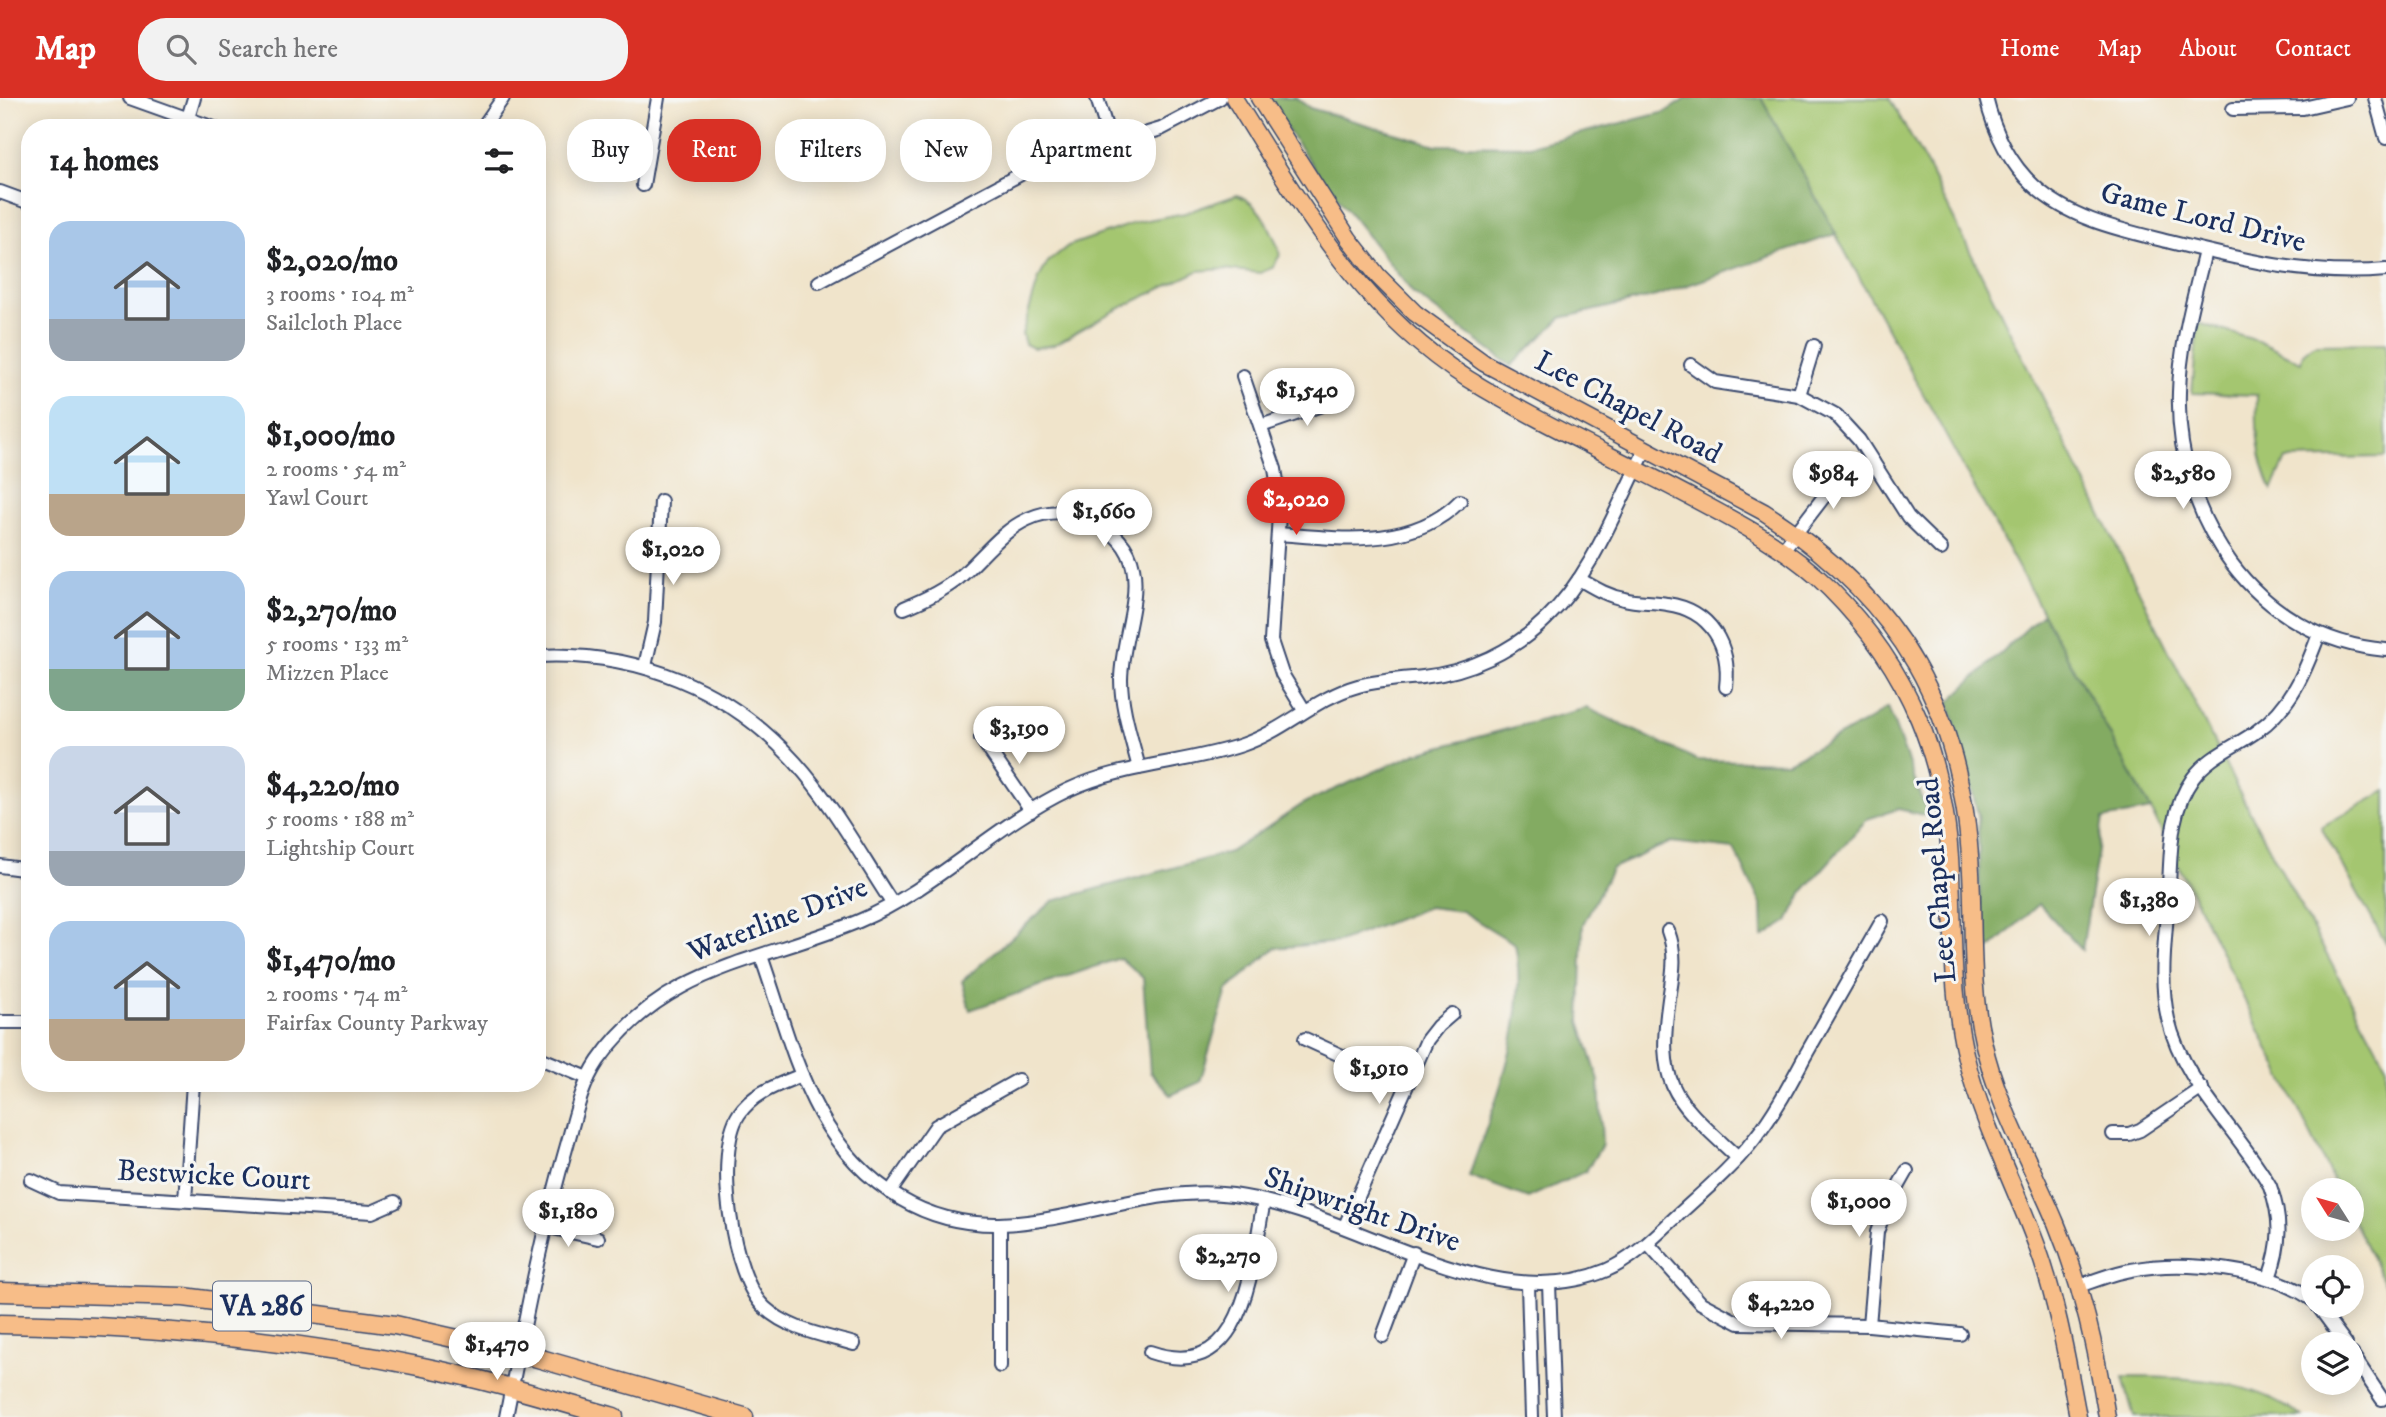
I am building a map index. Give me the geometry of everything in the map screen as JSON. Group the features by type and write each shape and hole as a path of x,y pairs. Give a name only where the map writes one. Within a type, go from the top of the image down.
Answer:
{"highway":[{"name":"VA 286","path":"0,1292 139,1294 245,1304 394,1325 520,1353 744,1417"},
{"name":"VA 286","path":"0,1324 91,1325 243,1338 422,1367 512,1388 614,1417"}],"main road":[{"name":"Lee Chapel Road","path":"1234,98 1332,252 1394,321 1468,379 1783,550 1828,586 1870,634 1899,676 1921,722 1939,770 1951,875 1952,968 1967,1062 2051,1286 2078,1417"},
{"name":"Lee Chapel Road","path":"1259,98 1357,250 1416,313 1484,363 1764,512 1795,532 1836,564 1877,609 1918,668 1946,724 1961,778 1968,830 1973,968 1982,1040 1992,1074 2079,1286 2090,1320 2107,1417"},
{"path":"1952,968 1973,968"}],"street":[{"path":"130,98 188,118 194,98"},
{"path":"488,119 503,98"},
{"path":"643,186 658,98"},
{"path":"1097,98 1104,119"},
{"path":"1156,129 1183,120 1220,98"},
{"name":"Game Lord Drive","path":"1986,98 1997,134 2010,158 2044,194 2096,222 2205,251 2295,270 2386,270"},
{"path":"2232,109 2303,108 2347,98"},
{"path":"2375,98 2386,138"},
{"path":"819,282 1006,182"},
{"path":"0,192 21,200"},
{"path":"2205,251 2180,371 2180,434 2190,480 2215,540 2237,573 2279,612 2319,634 2347,644 2386,650"},
{"path":"1799,395 1814,346"},
{"path":"1690,365 1715,382 1799,395 1828,409 1844,422 1908,517 1941,549"},
{"path":"1243,376 1279,487 1279,534 1272,641 1282,674 1304,710"},
{"path":"1261,426 1342,398"},
{"name":"Waterline Drive","path":"506,1417 544,1226 588,1078 619,1034 657,1000 690,981 848,926 892,903 1031,811 1080,785 1139,768 1244,744 1275,730 1304,710 1362,685 1442,674 1490,658 1537,627 1579,579 1646,449"},
{"path":"1783,550 1826,494 1873,462"},
{"path":"645,666 654,622 661,501"},
{"path":"1279,534 1350,540 1378,538 1437,521 1460,501"},
{"path":"904,608 950,584 1006,533 1028,519 1066,513 1099,524 1119,540 1134,571 1136,598 1121,678 1139,768"},
{"path":"1579,579 1621,599 1666,603 1695,614 1713,630 1722,646 1729,664 1727,687"},
{"path":"2269,1278 2279,1245 2279,1220 2275,1199 2261,1171 2202,1088 2175,1041 2164,995 2176,814 2186,789 2204,765 2258,730 2285,705 2300,682 2319,634"},
{"path":"546,656 597,656 645,666 715,696 771,738 817,789 892,903"},
{"path":"981,738 1031,811"},
{"path":"0,866 21,869"},
{"name":"Shipwright Drive","path":"761,956 802,1075 822,1120 840,1147 867,1175 890,1192 934,1214 968,1223 1000,1226 1175,1195 1225,1195 1264,1201 1345,1226 1483,1278 1528,1285 1587,1278 1607,1270 1648,1244 1738,1158 1775,1109 1882,921"},
{"path":"1668,931 1675,960 1663,1038 1667,1075 1685,1107 1738,1158"},
{"path":"1345,1226 1406,1085 1432,1033 1452,1014"},
{"path":"0,1022 21,1022"},
{"path":"1305,1039 1406,1085"},
{"path":"546,1061 588,1078"},
{"path":"802,1075 766,1089 752,1099 738,1115 729,1133 726,1164 738,1259 750,1290 773,1315 796,1327 854,1343"},
{"path":"890,1192 936,1126 1018,1080"},
{"path":"2113,1134 2129,1134 2140,1130 2202,1088"},
{"path":"185,1200 192,1092"},
{"path":"1869,1325 1877,1231 1886,1208 1907,1171"},
{"name":"Bestwicke Court","path":"31,1180 60,1193 372,1212 395,1202"},
{"path":"1150,1352 1171,1359 1195,1356 1211,1349 1230,1331 1243,1303 1264,1201"},
{"path":"544,1226 598,1238"},
{"path":"1000,1226 1000,1366"},
{"path":"1648,1244 1702,1303 1728,1320 1752,1324 1869,1325 1960,1334"},
{"path":"1383,1336 1414,1253"},
{"path":"2079,1286 2107,1276 2156,1266 2201,1268 2269,1278 2301,1293"},
{"path":"1549,1284 1554,1417"},
{"path":"1528,1285 1532,1417"},
{"path":"2364,1372 2382,1399"}],"green space":[{"path":"1265,98 1296,98 1310,108 1436,145 1530,146 1665,112 1687,98 1761,98 1836,234 1656,296 1561,318 1511,366 1413,293 1318,173"},
{"path":"1761,98 1889,98 1928,167 2238,790 2386,1065 2386,1287 2363,1241 2364,1178 2332,1178 2151,810"},
{"path":"1237,195 1253,205 1270,228 1280,255 1272,268 1260,273 1224,269 1198,271 1112,312 1054,345 1033,348 1025,344 1022,334 1039,278 1048,262 1068,246 1137,222 1185,213"},
{"path":"2198,323 2258,341 2301,362 2303,353 2314,344 2386,343 2386,457 2286,459 2272,490 2258,444 2257,395 2192,393"},
{"path":"2043,613 2151,810 2103,819 2082,950 2039,904 1981,957 1978,814 1949,702"},
{"path":"1888,707 1928,816 1898,809 1867,819 1803,891 1788,921 1763,937 1762,906 1734,849 1671,842 1612,868 1583,924 1580,1021 1599,1081 1602,1145 1586,1171 1528,1198 1469,1176 1507,1062 1518,1003 1518,974 1515,944 1461,911 1428,907 1339,942 1275,948 1227,990 1200,1082 1171,1095 1150,1072 1143,978 1120,958 970,1010 962,981 1053,901 1230,852 1306,802 1417,753 1587,708 1697,760 1788,762 1868,721"},
{"path":"2386,791 2386,944 2321,827"},
{"path":"2123,1377 2217,1382 2261,1394 2303,1417 2134,1417"}]}
